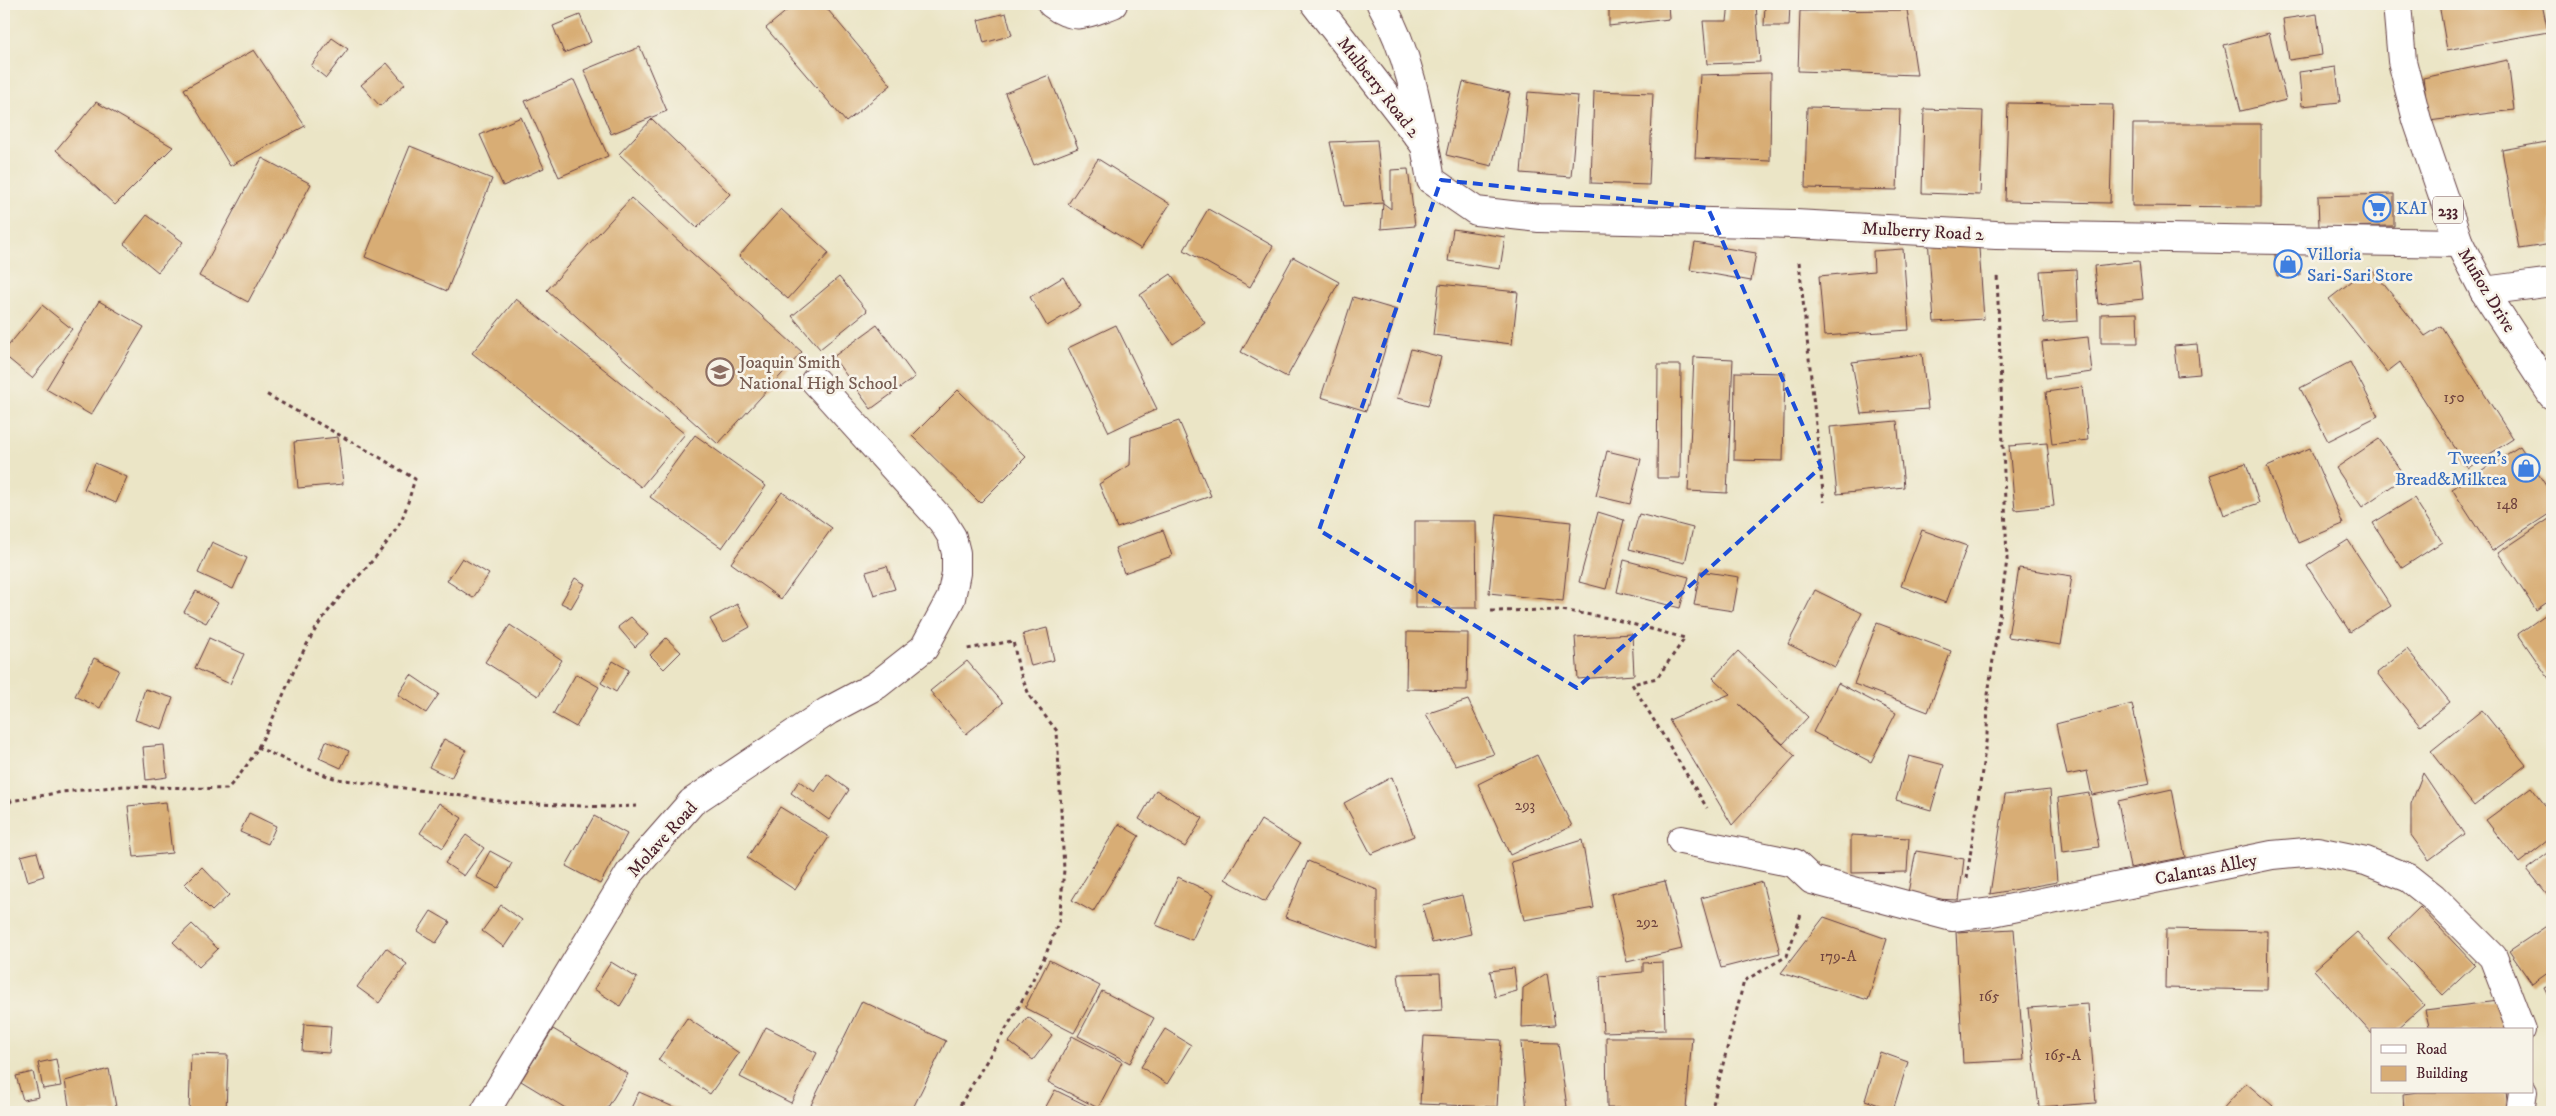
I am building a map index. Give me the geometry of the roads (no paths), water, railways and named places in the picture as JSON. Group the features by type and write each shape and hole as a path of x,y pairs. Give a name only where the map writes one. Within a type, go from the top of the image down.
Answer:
{"street":[{"path":"1052,4 1062,12 1077,16 1113,4"},
{"name":"Mulberry Road 2","path":"1315,4 1425,146"},
{"name":"Mulberry Road 2","path":"1381,4 1395,28 1409,63 1431,180 1476,210 1539,218 1795,224 1996,234 2459,243"},
{"name":"Muñoz Drive","path":"2397,4 2402,62 2417,120 2459,243 2484,291 2552,395"},
{"path":"2484,291 2552,282"},
{"name":"Molave Road","path":"485,1112 629,874 692,802 828,711 877,685 924,648 951,598 956,573 956,553 952,537 942,521 815,381"},
{"name":"Calantas Alley","path":"1681,840 1794,863 1812,880 1952,917 1993,912 2272,855 2317,851 2375,864 2409,878 2433,897 2493,956 2520,1028"},
{"path":"2520,1112 2523,1094"}],"place":[{"name":"KAI","path":"2377,208"},
{"name":"Villoria Sari-Sari Store","path":"2288,264"},
{"name":"Joaquin Smith National High School","path":"720,372"},
{"name":"Tween's Bread&Milktea","path":"2526,468"}]}
